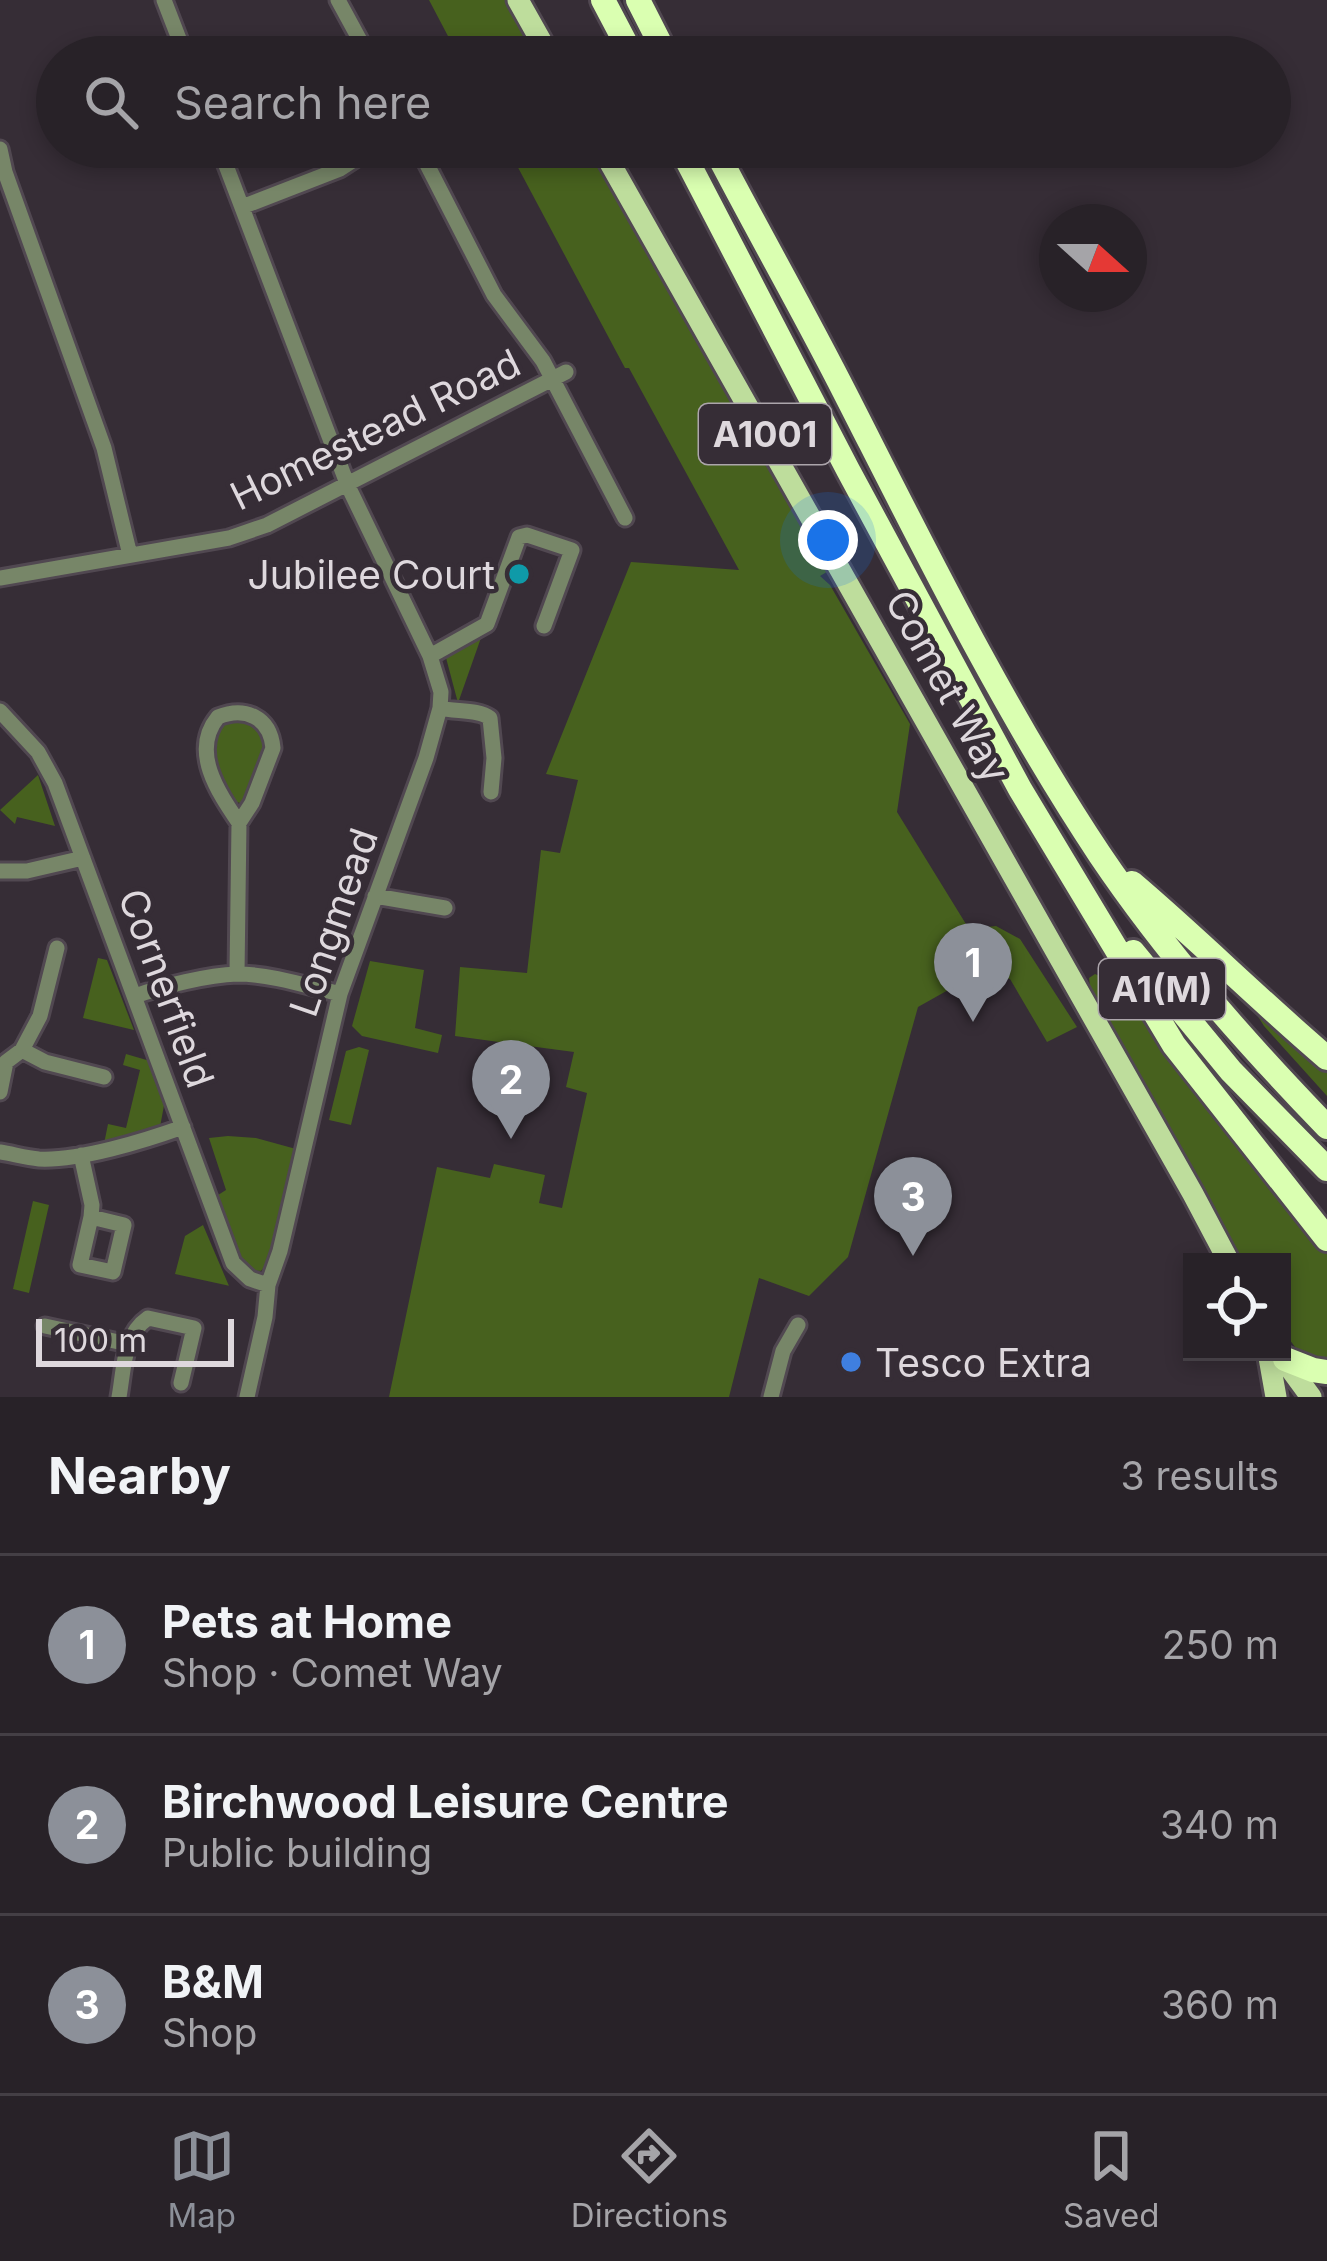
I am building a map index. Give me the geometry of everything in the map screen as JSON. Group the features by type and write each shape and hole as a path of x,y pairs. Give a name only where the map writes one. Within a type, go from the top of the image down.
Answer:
{"highway":[{"path":"603,0 622,36"},
{"path":"638,0 657,36"},
{"name":"A1(M)","path":"691,168 1020,789 1174,1046 1327,1239"},
{"name":"A1(M)","path":"725,168 1034,752 1102,858 1206,993 1327,1126"},
{"name":"A1(M)","path":"1020,789 1179,1010 1327,1169"},
{"name":"A1(M)","path":"1102,858 1327,1058"},
{"path":"1291,1360 1327,1372"}],"main road":[{"path":"518,0 538,36"},
{"name":"Comet Way","path":"613,168 1223,1253"},
{"path":"1276,1361 1276,1397"},
{"path":"1282,1361 1311,1397"}],"street":[{"path":"164,0 178,36"},
{"path":"338,0 358,36"},
{"path":"0,149 4,172 104,448 130,555"},
{"name":"Longmead","path":"227,168 348,485 430,656 441,692 426,758 340,994 268,1285 266,1317 247,1397"},
{"path":"242,207 342,168"},
{"path":"429,168 494,296 559,375 625,518"},
{"name":"Homestead Road","path":"0,578 229,538 267,525 559,375"},
{"path":"430,656 487,624 516,542 527,535 572,550 544,626"},
{"path":"440,708 484,713 490,718 491,792"},
{"name":"Cornerfield","path":"0,711 48,766 233,1263 250,1279 268,1285"},
{"path":"237,974 238,824 204,748 205,736 218,717 246,712 263,722 273,748 252,803 238,824"},
{"path":"0,871 27,872 83,858"},
{"path":"376,896 445,908"},
{"path":"0,1092 3,1061 22,1050 40,1016 57,948"},
{"path":"135,996 237,974 340,994"},
{"path":"22,1050 44,1062 104,1076"},
{"path":"0,1152 35,1159 81,1154 182,1127"},
{"path":"81,1154 91,1217"},
{"path":"119,1397 128,1344 136,1327 148,1318 194,1328 181,1383"},
{"path":"771,1397 784,1351 798,1325"},
{"path":"45,1326 128,1344"}],"green space":[{"path":"429,0 509,0 529,36 448,36"},
{"path":"518,168 604,168 830,570 820,576 830,585 910,724 897,812 969,929 996,926 1020,939 1077,1027 1047,1042 1010,979 982,971 918,1007 848,1257 809,1296 759,1278 729,1397 389,1397 437,1167 490,1178 494,1164 545,1175 539,1203 562,1208 587,1093 566,1087 574,1052 455,1036 460,967 527,973 541,850 560,853 578,780 546,774 631,562 739,570"},
{"path":"482,635 458,703 445,654"},
{"path":"233,718 255,722 264,746 263,764 243,804 231,800 211,754 212,732"},
{"path":"38,775 55,826 17,817 15,824 0,810"},
{"path":"98,958 107,960 134,1030 83,1018"},
{"path":"370,961 424,970 415,1028 442,1035 438,1053 362,1036 352,1026"},
{"path":"1095,974 1123,986 1187,1084 1327,1254 1327,1364 1305,1355 1291,1341 1291,1253 1239,1253 1089,978"},
{"path":"1252,1007 1327,1071 1327,1096 1264,1026"},
{"path":"369,1050 351,1125 329,1120 346,1051"},
{"path":"126,1054 150,1061 165,1100 160,1127 104,1144 108,1124 126,1128 140,1070 123,1065"},
{"path":"228,1136 296,1149 271,1259 261,1271 249,1270 236,1256 215,1200 226,1190 209,1138"},
{"path":"33,1201 49,1205 29,1293 13,1289"},
{"path":"203,1225 229,1286 175,1274 185,1236"}],"place":[{"name":"Jubilee Court","path":"519,574"},
{"name":"Pets at Home","path":"973,1022"},
{"name":"Birchwood Leisure Centre","path":"511,1139"},
{"name":"B&M","path":"913,1256"},
{"name":"Tesco Extra","path":"851,1362"}]}
